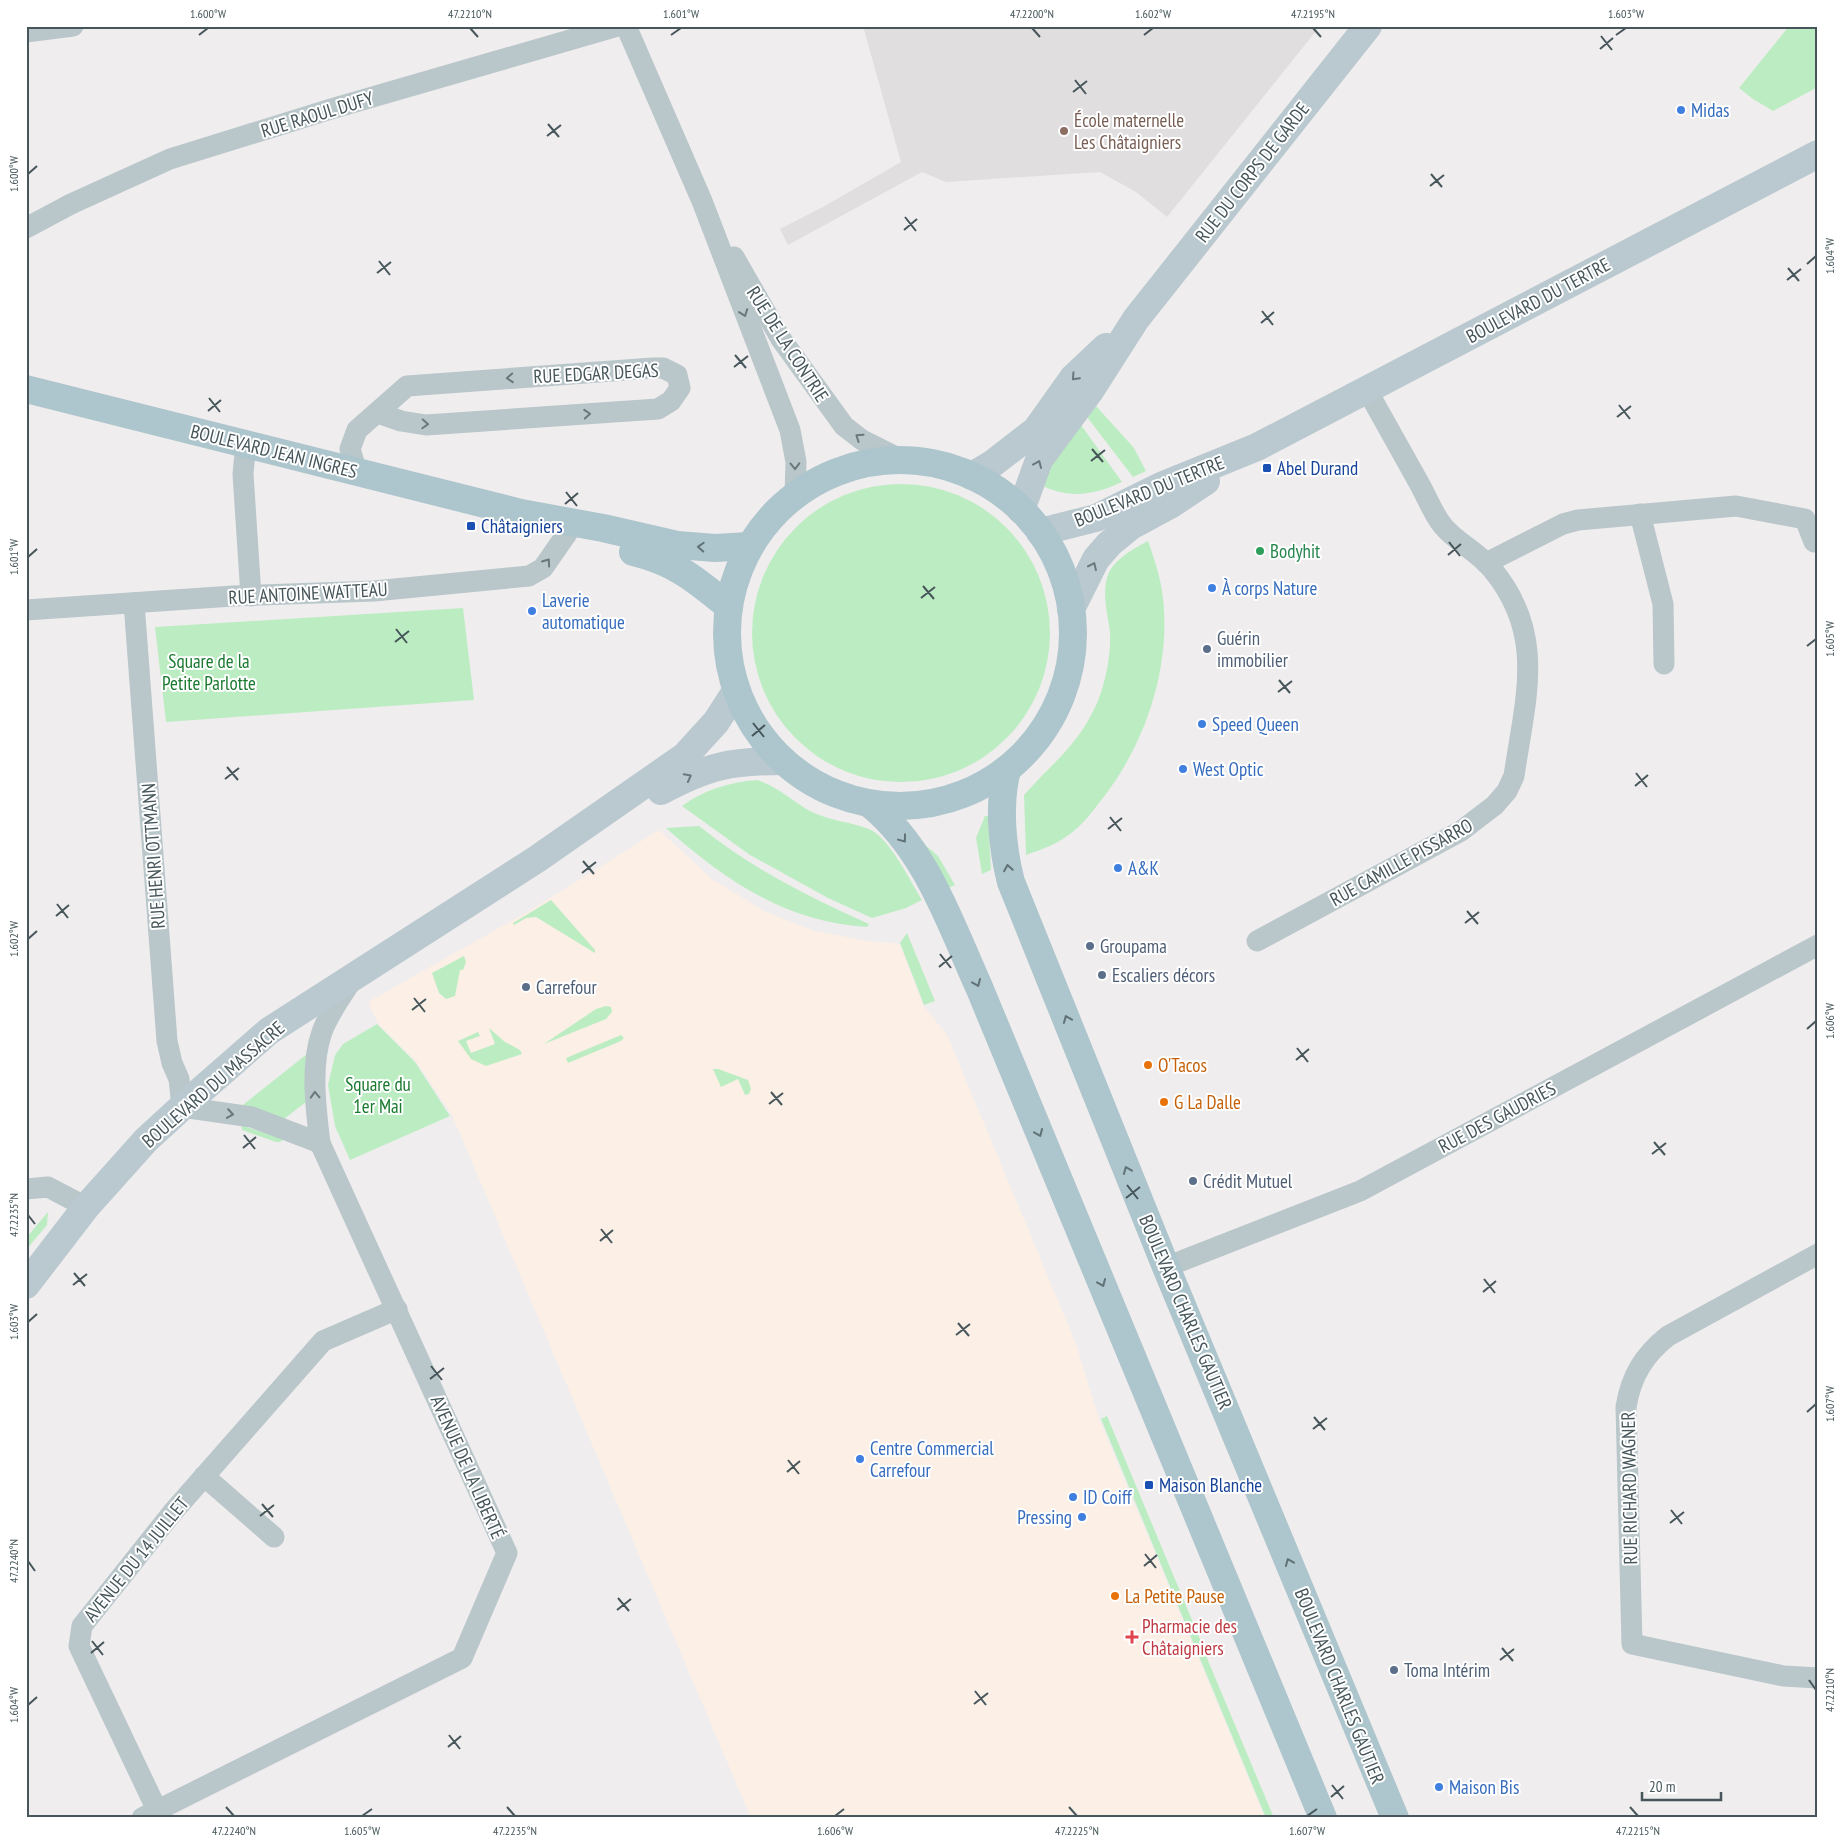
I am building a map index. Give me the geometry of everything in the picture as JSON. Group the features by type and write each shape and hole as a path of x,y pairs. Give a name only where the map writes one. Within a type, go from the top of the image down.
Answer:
{"main road":[{"name":"RUE DU CORPS DE GARDE","path":"1021,510 1039,460 1090,391 1136,319 1368,26"},
{"name":"BOULEVARD DU TERTRE","path":"1071,609 1096,559 1109,544 1131,526 1170,505 1258,447 1818,154"},
{"name":"RUE DU CORPS DE GARDE","path":"972,476 992,464 1036,430 1073,378 1136,319"},
{"name":"BOULEVARD JEAN INGRES","path":"26,389 246,443 521,514 603,528 677,545 716,548 749,546"},
{"name":"BOULEVARD DU TERTRE","path":"1040,532 1096,518 1160,486 1258,447"},
{"path":"902,460 949,467 972,476 989,485 1021,510 1040,532 1055,556 1065,582 1071,609 1072,654 1061,698 1039,737 1007,770 977,789 942,802 906,807 870,804 835,794 816,785 782,761 755,729 736,691 728,658 726,623 728,606 736,575 749,546 772,515 795,494 819,479 845,468 873,462 902,460"},
{"name":"BOULEVARD JEAN INGRES","path":"521,514 599,544 672,564 687,573 728,606"},
{"name":"BOULEVARD DU MASSACRE","path":"26,1284 86,1207 146,1140 182,1106 269,1031 537,859 685,756 716,722 736,691"},
{"name":"BOULEVARD DU MASSACRE","path":"537,859 694,773 742,761 782,761"},
{"name":"BOULEVARD CHARLES GAUTIER","path":"1007,770 1003,788 1004,829 1011,882 1166,1267 1395,1818"},
{"path":"870,804 886,817 924,869 938,893 1323,1818"}],"street":[{"path":"26,32 73,26"},
{"name":"RUE RAOUL DUFY","path":"26,228 71,204 170,159 331,109 618,26"},
{"name":"RUE DE LA CONTRIE","path":"626,26 702,202 790,430 796,462 795,494"},
{"name":"RUE DE LA CONTRIE","path":"702,202 781,338 830,408 844,426 862,440 902,460"},
{"name":"RUE EDGAR DEGAS","path":"356,472 350,449 357,430 407,386 663,368 677,375 680,388 671,401 658,409 426,425 378,413"},
{"name":"RUE CAMILLE PISSARRO","path":"1257,941 1461,831 1495,805 1507,791 1514,776 1528,680 1529,655 1526,633 1516,607 1504,584 1486,563 1443,526 1367,390"},
{"path":"246,443 243,474 251,596"},
{"path":"1486,563 1563,524 1578,520 1736,506 1805,519 1814,542"},
{"path":"1640,514 1663,604 1664,664"},
{"name":"RUE ANTOINE WATTEAU","path":"26,610 251,596 374,591 529,576 543,568 568,532"},
{"name":"RUE HENRI OTTMANN","path":"134,603 167,1041 172,1063 179,1079 182,1106"},
{"name":"RUE DES GAUDRIES","path":"1166,1267 1360,1192 1818,945"},
{"name":"AVENUE DE LA LIBERTÉ","path":"149,1814 462,1658 507,1553 320,1143 314,1093 322,1030 353,978"},
{"path":"182,1106 252,1117 320,1143"},
{"path":"26,1189 48,1187 86,1207"},
{"name":"RUE RICHARD WAGNER","path":"1818,1254 1668,1336 1643,1359 1637,1370 1626,1407 1632,1644 1784,1676 1818,1678"},
{"name":"AVENUE DU 14 JUILLET","path":"149,1814 79,1646 82,1626 204,1476 323,1342 397,1310"},
{"path":"204,1476 274,1537"}],"shaded area":[{"name":"École maternelle Les Châtaigniers","path":"863,26 1320,26 1167,217 1136,192 1100,172 946,182 922,172 788,245 780,229 823,207 901,162"},
{"path":"659,830 712,879 766,912 815,931 868,941 900,944 923,1005 947,1035 1076,1344 1099,1419 1265,1818 751,1818 452,1115 416,1061 378,1024 368,1002 531,910"}],"green space":[{"path":"1789,26 1818,26 1818,87 1773,111 1739,88"},
{"path":"1096,406 1134,448 1146,471 1133,477 1087,417"},
{"path":"1081,425 1122,482 1103,490 1074,494 1055,491 1043,486 1047,470"},
{"path":"901,484 930,487 958,495 984,509 1016,538 1039,576 1047,604 1050,633 1047,662 1039,690 1025,716 996,748 958,771 930,779 901,782 872,779 844,771 818,757 786,728 763,690 755,662 752,633 755,604 763,576 777,550 806,518 844,495 872,487"},
{"path":"1148,541 1161,585 1164,612 1164,640 1155,695 1146,722 1121,772 1093,811 1073,832 1058,842 1026,855 1024,795 1082,731 1097,703 1103,686 1109,659 1110,641 1105,598 1107,578 1118,560"},
{"name":"Square de la Petite Parlotte","path":"463,608 474,700 166,722 155,627"},
{"path":"757,780 771,786 810,811 869,829 877,834 892,850 922,900 906,908 872,918 828,898 750,855 682,806 699,795 717,788"},
{"path":"985,816 988,816 991,870 982,874 976,838"},
{"path":"699,826 759,868 824,903 869,924 867,927 838,924 810,917 783,907 734,881 666,828"},
{"path":"917,838 938,856 955,885 946,889"},
{"path":"551,900 595,950 595,953 536,917 526,918 514,925 513,923"},
{"path":"907,933 935,1001 924,1005 900,943"},
{"path":"464,956 466,962 463,970 460,970 455,996 446,999 439,993 432,973"},
{"path":"606,1006 611,1007 612,1012 606,1019 544,1044 596,1009"},
{"name":"Square du 1er Mai","path":"377,1024 415,1062 450,1116 350,1160 335,1126 328,1085 335,1055 343,1044"},
{"path":"489,1028 505,1042 520,1050 522,1054 486,1066 471,1059 458,1041 478,1032 480,1036 466,1041 471,1053 495,1044"},
{"path":"621,1035 624,1038 621,1041 568,1063 566,1058"},
{"path":"307,1054 306,1102 284,1119 239,1108"},
{"path":"713,1069 748,1080 751,1089 749,1094 745,1095 738,1079 721,1087"},
{"path":"241,1125 284,1139 276,1142 242,1130"},
{"path":"48,1212 47,1225 26,1250 26,1238"},
{"path":"1107,1416 1202,1644 1195,1647 1101,1419"},
{"path":"1204,1651 1274,1818 1266,1818 1198,1654"}],"place":[{"name":"Midas","path":"1681,110"},
{"name":"École maternelle Les Châtaigniers","path":"1064,131"},
{"name":"Abel Durand","path":"1267,468"},
{"name":"Châtaigniers","path":"471,526"},
{"name":"Bodyhit","path":"1260,551"},
{"name":"À corps Nature","path":"1212,588"},
{"name":"Laverie automatique","path":"532,611"},
{"name":"Guérin immobilier","path":"1207,649"},
{"name":"Speed Queen","path":"1202,724"},
{"name":"West Optic","path":"1183,769"},
{"name":"A&K","path":"1118,868"},
{"name":"Groupama","path":"1090,946"},
{"name":"Escaliers décors","path":"1102,975"},
{"name":"Carrefour","path":"526,987"},
{"name":"O'Tacos","path":"1148,1065"},
{"name":"G La Dalle","path":"1164,1102"},
{"name":"Crédit Mutuel","path":"1193,1181"},
{"name":"Centre Commercial Carrefour","path":"860,1459"},
{"name":"Maison Blanche","path":"1149,1485"},
{"name":"ID Coiff","path":"1073,1497"},
{"name":"Pressing","path":"1082,1517"},
{"name":"La Petite Pause","path":"1115,1596"},
{"name":"Pharmacie des Châtaigniers","path":"1132,1637"},
{"name":"Toma Intérim","path":"1394,1670"},
{"name":"Maison Bis","path":"1439,1787"}]}
